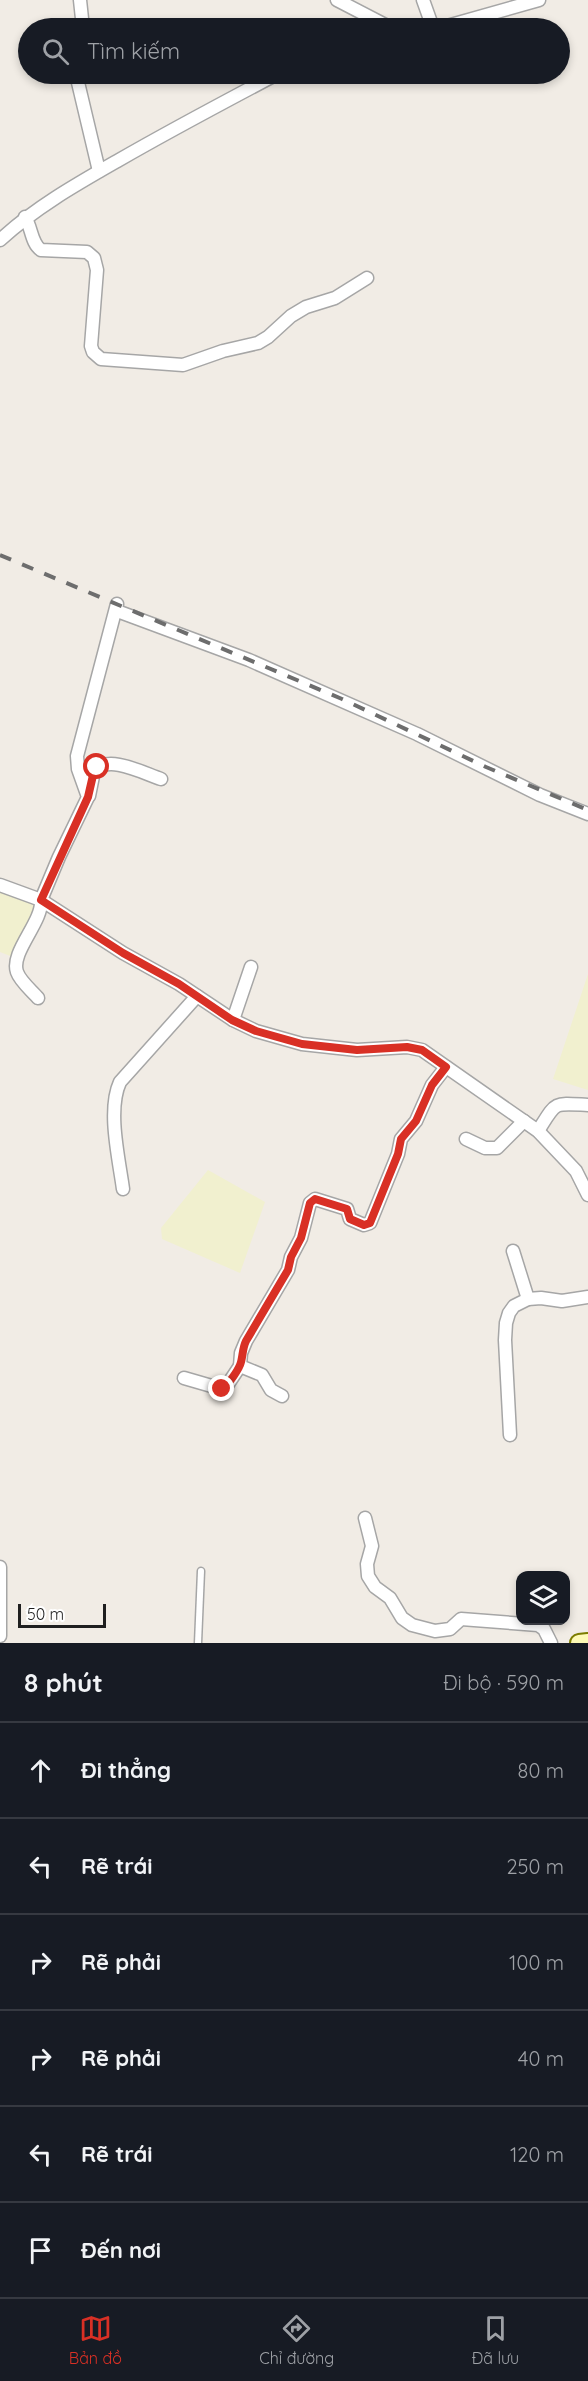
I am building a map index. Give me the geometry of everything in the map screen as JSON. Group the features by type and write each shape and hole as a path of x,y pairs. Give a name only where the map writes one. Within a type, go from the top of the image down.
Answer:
{"street":[{"path":"80,0 82,18"},
{"path":"337,0 372,18"},
{"path":"423,0 429,18"},
{"path":"475,18 538,0"},
{"path":"78,84 99,171"},
{"path":"0,240 25,217 99,171 259,84"},
{"path":"25,217 30,225 34,243 41,250 87,252 94,258 98,270 91,346 98,357 107,360 135,360 183,366 223,351 258,343 306,307 335,298 367,278"},
{"path":"88,797 78,769 77,756 117,607 249,660 417,734 540,795 588,814"},
{"path":"38,998 17,973 17,958 88,797 94,771 102,765 111,763 161,779"},
{"path":"0,885 41,900 232,1020 256,1031 302,1044 357,1050 407,1047 422,1050 538,1131 576,1171 588,1195"},
{"path":"232,1020 251,967"},
{"path":"123,1189 114,1104 117,1088 196,996"},
{"path":"184,1378 222,1389 228,1384 240,1366 242,1348 288,1270 291,1257 301,1238 310,1203 315,1199 347,1209 350,1219 364,1225 370,1223 398,1154 401,1139 416,1121 432,1085 446,1067"},
{"path":"538,1131 554,1106 559,1103 588,1106"},
{"path":"466,1139 485,1148 497,1148 524,1121"},
{"path":"513,1251 528,1299"},
{"path":"510,1435 506,1323 514,1306 528,1299 562,1301 588,1297"},
{"path":"240,1366 262,1375 271,1390 282,1396"},
{"path":"365,1518 372,1545 367,1564 368,1576 375,1587 390,1598 398,1614 406,1621 435,1631 450,1629 461,1619 533,1624 544,1629 551,1643"},
{"path":"0,1567 0,1636"},
{"path":"579,1643 588,1642"}],"lane":[{"path":"198,1643 201,1571"}],"green space":[{"path":"0,891 40,906 18,959 0,952"},
{"path":"588,974 588,1090 553,1079"},
{"path":"208,1170 265,1202 240,1273 162,1239 161,1228"}],"railway":[{"path":"0,555 342,699 486,767 588,810"}],"route":[{"path":"97,767 88,797 41,900 123,953 179,984 232,1020 256,1031 302,1044 357,1050 407,1047 422,1050 446,1067 432,1085 416,1121 401,1139 398,1154 370,1223 367,1226 350,1219 347,1209 315,1199 310,1203 301,1238 291,1257 288,1270 242,1348 240,1366 222,1389"}]}
